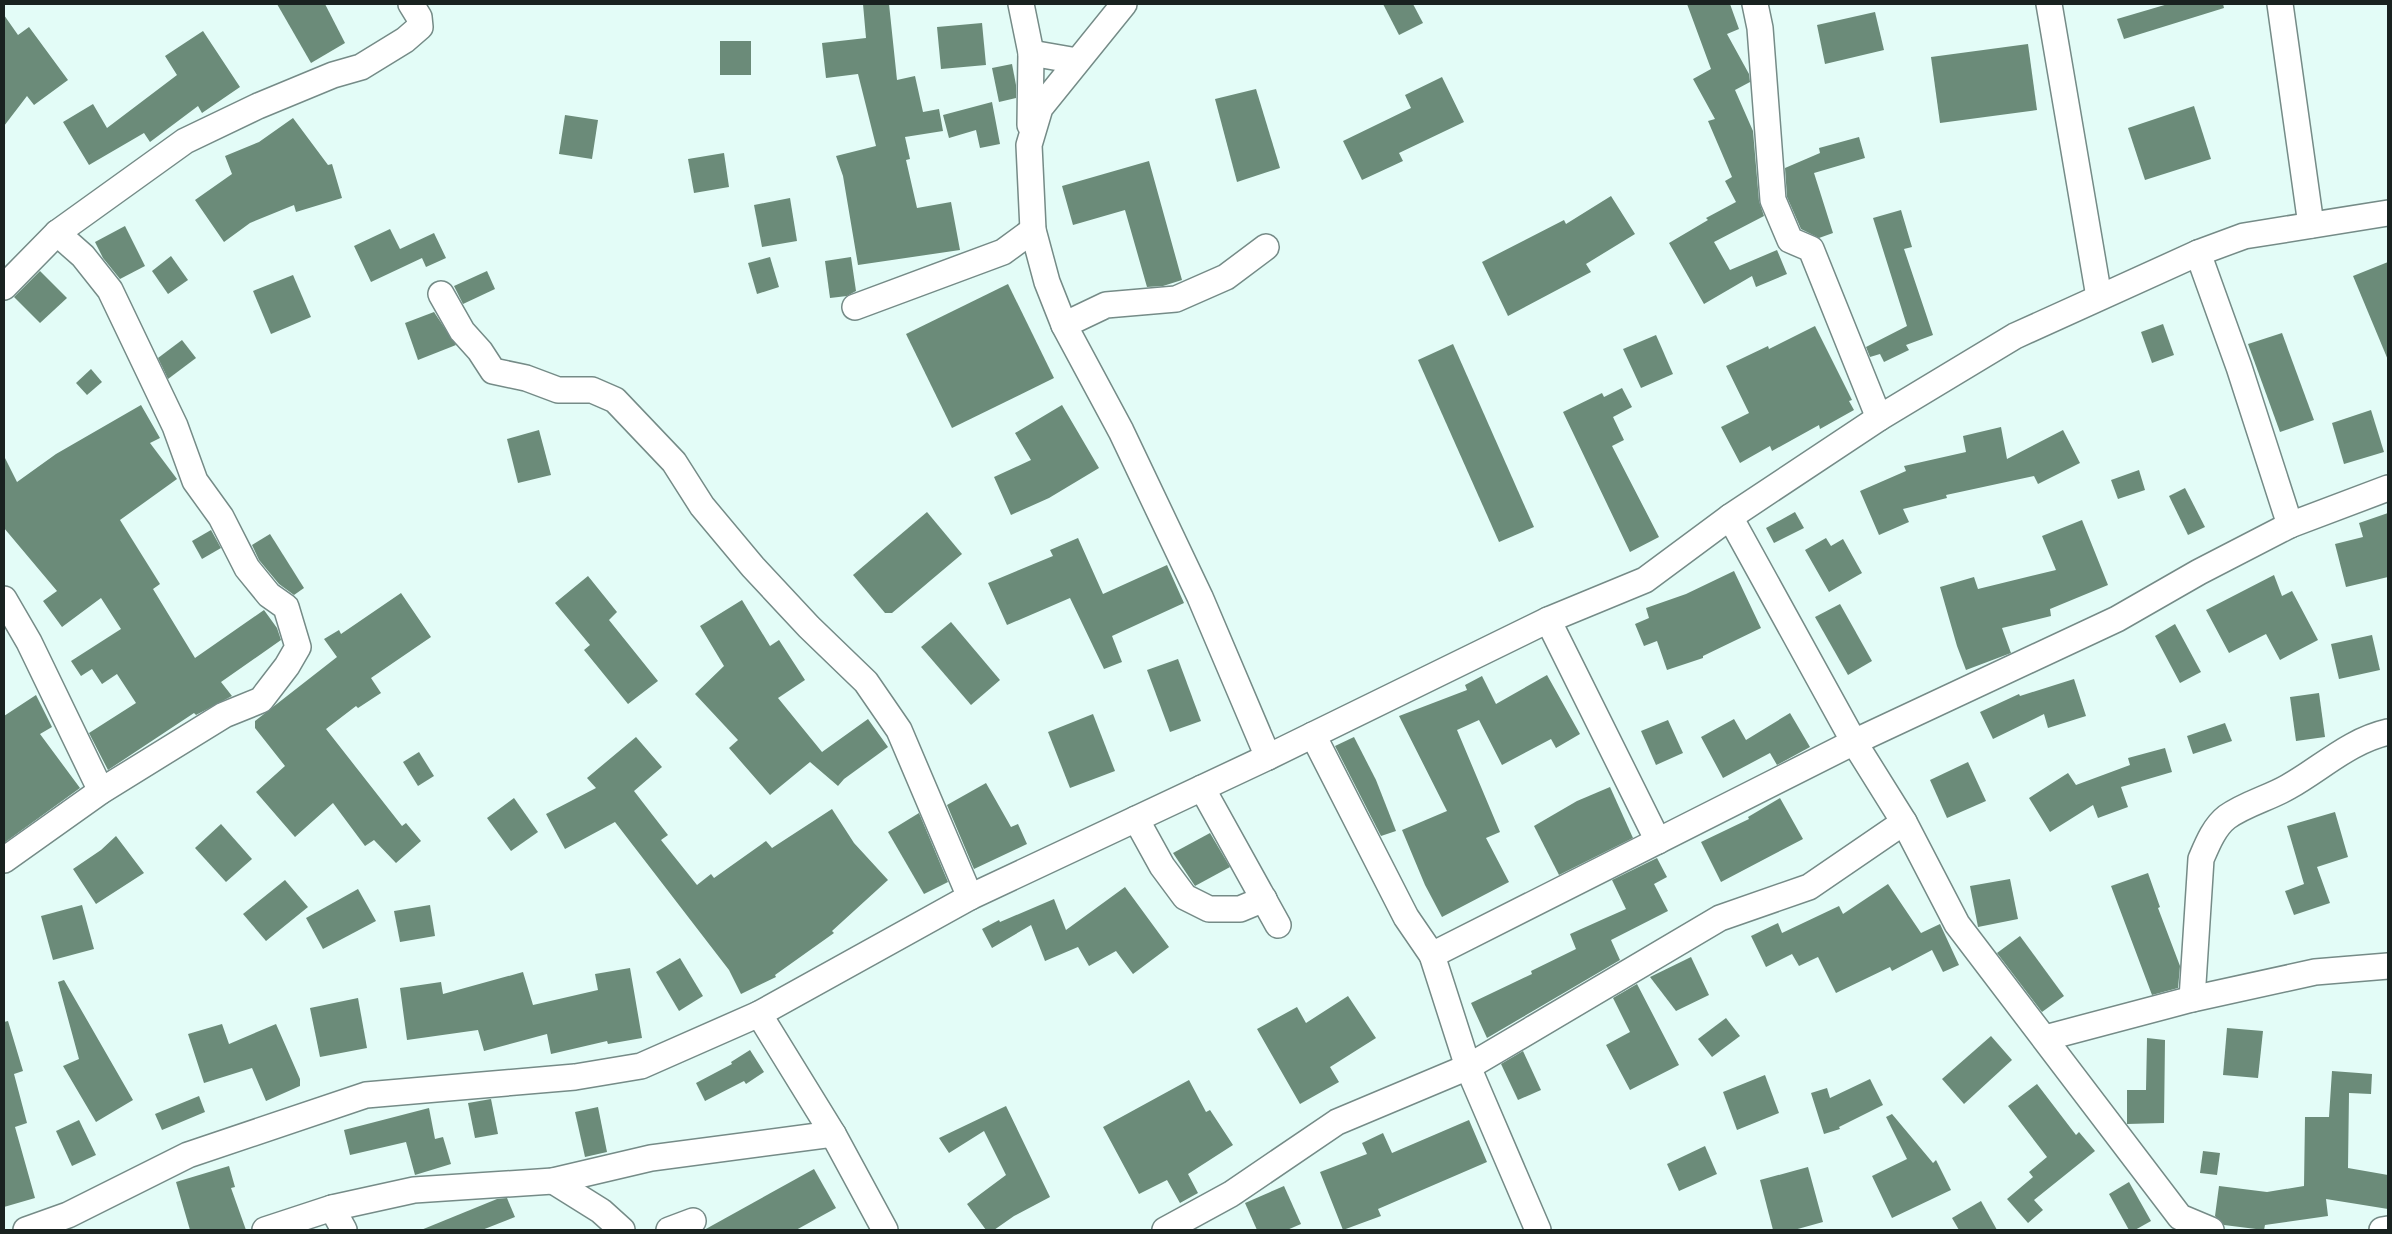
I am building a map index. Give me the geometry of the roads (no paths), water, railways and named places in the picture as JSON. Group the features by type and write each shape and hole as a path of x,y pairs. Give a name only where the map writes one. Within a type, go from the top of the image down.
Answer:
{"street":[{"path":"4,287 57,233 185,141 258,106 333,75 361,67 405,40 420,27 419,17 411,4"},
{"path":"1021,4 1031,53 1030,140 1033,230 1047,282 1064,325 1121,431 1200,597 1268,756"},
{"path":"1030,140 1040,108 1124,4"},
{"path":"1755,4 1760,28 1773,200 1790,240 1811,249 1878,418"},
{"path":"2049,4 2099,297"},
{"path":"2280,4 2311,225"},
{"path":"1031,53 1077,61"},
{"path":"26,1230 68,1215 188,1155 366,1095 574,1077 641,1066 759,1014 970,897 1202,788 1548,620 1645,580 1730,517 1878,418 2016,336 2198,253 2244,236 2388,213"},
{"path":"855,307 1003,252 1033,230"},
{"path":"4,860 101,792 224,715 261,700 288,666 298,647 286,607 269,595 247,568 221,517 195,481 175,426 110,290 83,256 57,233"},
{"path":"1064,325 1106,305 1176,299 1226,276 1266,247"},
{"path":"2198,253 2239,367 2290,525"},
{"path":"441,294 462,331 480,351 494,371 526,378 558,390 592,390 615,400 674,462 702,506 753,567 809,627 866,682 899,730 970,897"},
{"path":"1432,955 1854,742 2117,619 2199,572 2290,525 2388,488"},
{"path":"1730,517 1854,742 1904,822 1957,924 2180,1217 2211,1230"},
{"path":"4,599 29,642 101,792"},
{"path":"1548,620 1658,841"},
{"path":"2192,998 2199,916 2200,868 2210,838 2226,818 2289,787 2344,749 2374,735 2388,732"},
{"path":"1313,734 1406,917 1432,955 1468,1067 1538,1230"},
{"path":"1202,788 1278,925"},
{"path":"1136,819 1162,866 1185,898 1209,909 1240,909 1264,899"},
{"path":"1165,1230 1230,1194 1337,1122 1468,1067 1720,918 1809,887 1904,822"},
{"path":"2044,1038 2192,998 2315,972 2388,966"},
{"path":"759,1014 833,1134 885,1230"},
{"path":"264,1230 332,1208 414,1190 553,1181 651,1158 833,1134"},
{"path":"553,1181 601,1211 622,1230"},
{"path":"332,1208 344,1230"},
{"path":"669,1230 693,1221"},
{"path":"2382,1230 2388,1229"}]}
